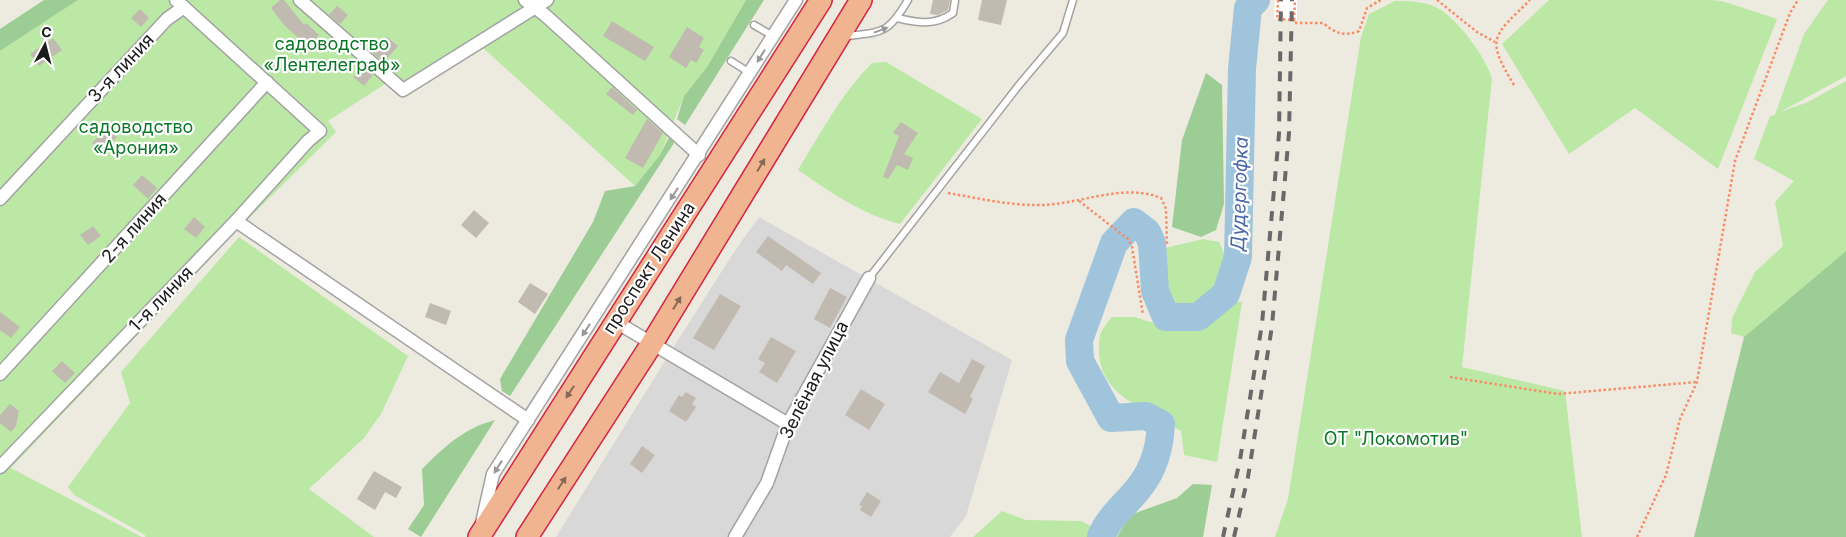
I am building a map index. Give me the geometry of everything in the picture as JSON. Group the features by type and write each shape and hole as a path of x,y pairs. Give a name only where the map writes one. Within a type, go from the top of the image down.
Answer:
{"highway":[{"name":"проспект Ленина","path":"479,537 821,0"},
{"path":"527,537 651,345 860,0"}],"street":[{"path":"300,0 403,90 530,4 547,0"},
{"path":"479,537 493,474 699,155 796,0"},
{"path":"180,4 267,82"},
{"name":"3-я линия","path":"0,199 180,4"},
{"path":"530,4 545,15 699,155"},
{"name":"1-я линия","path":"0,467 236,221 308,140 320,131 267,82"},
{"name":"2-я линия","path":"0,374 267,82"},
{"path":"236,221 528,420"},
{"name":"Зелёная улица","path":"735,537 767,482 788,424 869,278"},
{"path":"616,322 651,345 788,424"}],"lane":[{"path":"839,36 875,33 887,29 897,18 908,0"},
{"path":"897,18 920,23 942,21 953,13 955,0"},
{"path":"869,278 1019,85 1063,33 1073,0"},
{"path":"754,25 773,36"},
{"path":"731,61 750,73"}],"path":[{"path":"1278,0 1277,19 1294,20 1294,23 1323,23 1333,31 1346,35 1359,31 1367,8 1381,0"},
{"path":"1294,0 1294,20"},
{"path":"1437,0 1477,32 1495,42"},
{"path":"1514,85 1500,61 1495,42 1501,29 1530,0"},
{"path":"1637,537 1666,475 1680,419 1698,382 1736,161 1790,13 1798,0"},
{"path":"937,191 1036,205 1079,201 1110,194 1145,192 1161,198 1166,209 1167,244"},
{"path":"1079,201 1128,239 1132,247 1143,315"},
{"path":"1450,377 1558,394 1698,382"}],"shaded area":[{"path":"759,217 1012,360 966,516 950,537 556,537 676,343 736,249"}],"green space":[{"path":"44,0 78,0 0,51 0,29"},
{"name":"садоводство «Арония»","path":"78,0 746,0 707,67 684,96 660,155 635,186 482,47 406,94 388,82 328,121 336,132 242,225 11,468 142,537 0,537 0,51"},
{"path":"746,0 764,0 685,125 677,119 684,96 707,67"},
{"path":"1549,0 1722,1 1777,19 1718,169 1635,108 1569,154 1502,44"},
{"path":"1828,0 1846,0 1846,76 1780,112 1808,102 1846,81 1846,251 1744,337 1731,333 1732,318 1755,272 1783,246 1775,202 1794,181 1754,159 1770,116 1775,115 1804,34"},
{"name":"ОТ \"Локомотив\"","path":"1395,1 1418,2 1430,5 1449,16 1478,50 1492,78 1462,367 1565,391 1582,537 1275,537 1288,499 1361,37 1369,14"},
{"path":"886,62 982,119 900,224 859,208 798,170 832,114 861,75 872,63"},
{"path":"1206,73 1222,85 1224,204 1216,230 1201,237 1172,227 1182,140"},
{"path":"669,137 674,143 510,396 502,391 500,379 593,222 605,191 635,186 660,155"},
{"path":"239,237 408,356 381,414 364,438 309,489 374,537 145,537 145,535 74,495 68,487 130,403 121,372"},
{"path":"1203,239 1219,242 1229,264 1224,281 1209,299 1189,311 1174,309 1164,293 1161,249"},
{"path":"1846,251 1846,537 1694,537 1744,337"},
{"path":"1229,302 1242,302 1217,462 1184,455 1181,431 1141,409 1117,391 1101,367 1099,340 1103,329 1112,317 1135,317 1159,325 1187,328 1204,321"},
{"path":"495,420 421,537 408,529 424,505 422,469 455,439 474,428"},
{"path":"1193,484 1212,485 1203,537 1117,537 1130,515 1177,498"},
{"path":"1002,511 1026,520 1081,521 1096,529 1094,537 973,537"}],"pier":[{"path":"1275,0 1297,0 1297,20 1274,19"}],"building":[{"path":"280,0 284,0 304,25 306,23 319,35 309,47 285,26 271,8"},
{"path":"933,0 950,0 948,10 938,15 930,14"},
{"path":"982,0 1007,0 1001,25 978,20"},
{"path":"337,6 348,15 340,24 329,15"},
{"path":"140,9 149,18 141,27 131,18"},
{"path":"612,21 654,47 645,61 603,36"},
{"path":"687,27 704,38 699,47 704,50 696,63 691,60 686,68 669,57"},
{"path":"387,37 398,46 384,62 373,53"},
{"path":"53,38 62,50 39,66 30,54"},
{"path":"363,66 373,75 364,86 353,77"},
{"path":"612,87 637,110 633,115 606,94"},
{"path":"647,119 663,133 643,168 625,158"},
{"path":"901,122 918,133 904,154 913,158 908,170 897,165 888,179 883,177 899,136 893,133"},
{"path":"107,128 117,137 103,152 92,143"},
{"path":"142,175 157,188 148,199 133,185"},
{"path":"474,210 489,223 476,238 461,225"},
{"path":"194,217 205,227 196,238 184,229"},
{"path":"93,226 101,236 88,245 80,235"},
{"path":"768,236 821,273 813,284 786,265 782,271 756,252"},
{"path":"530,283 548,294 535,314 518,302"},
{"path":"830,288 847,297 830,328 814,319"},
{"path":"720,294 741,306 714,350 693,338"},
{"path":"430,303 451,311 446,325 425,317"},
{"path":"0,312 20,327 11,338 0,330"},
{"path":"771,337 796,351 777,383 759,372 765,363 758,359"},
{"path":"972,359 985,366 970,397 973,399 965,414 928,392 940,372 959,383"},
{"path":"62,361 75,373 65,383 52,371"},
{"path":"861,389 885,404 869,430 845,415"},
{"path":"686,392 696,398 692,404 696,407 686,422 669,411 679,395 682,397"},
{"path":"10,404 19,411 16,426 11,432 0,423 0,415"},
{"path":"642,446 655,455 642,473 630,464"},
{"path":"374,471 402,487 396,498 385,492 375,510 357,499"},
{"path":"867,492 881,501 871,517 860,510 862,506 859,505"}],"waterway":[{"name":"Дудергофка","path":"1101,537 1104,529 1146,478 1158,448 1161,424 1146,416 1111,418 1080,361 1079,340 1114,243 1134,222 1147,232 1152,243 1155,291 1166,317 1198,317 1226,294 1238,257 1242,69 1248,8 1256,0"}],"railway":[{"path":"1223,537 1240,460 1262,324 1279,134 1281,0"},
{"path":"1234,537 1248,477 1272,326 1289,133 1292,0"}],"park label":[{"name":"садоводство «Лентелеграф»","path":"332,54"}]}
